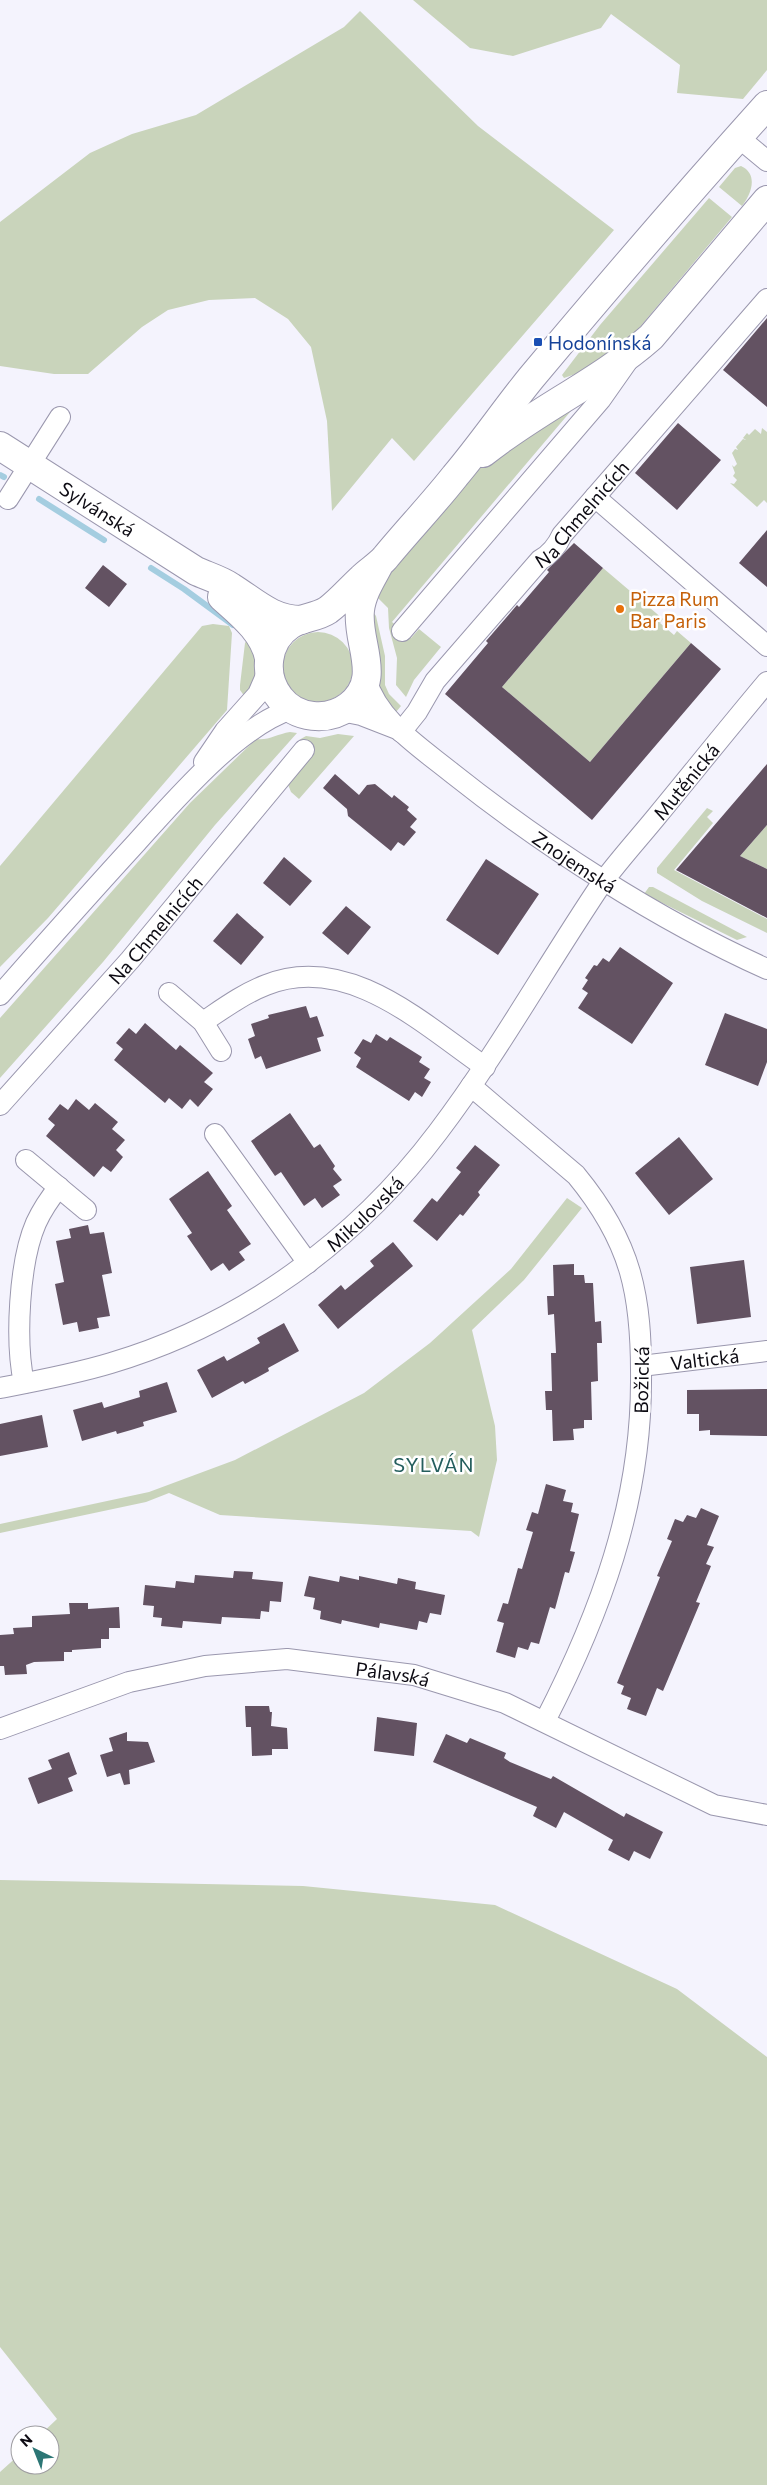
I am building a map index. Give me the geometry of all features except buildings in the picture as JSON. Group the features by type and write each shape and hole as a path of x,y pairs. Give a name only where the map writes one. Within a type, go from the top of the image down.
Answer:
{"street":[{"path":"188,786 225,731 258,694 269,665 272,646 279,635 289,626 335,604 380,563 457,474 531,378 767,105"},
{"path":"738,137 767,161"},
{"path":"457,474 537,414 633,353 651,337 767,200"},
{"name":"Na Chmelnicích","path":"400,731 417,712 434,681 540,560 548,556 558,545 562,535 767,299"},
{"path":"402,631 601,399 633,353"},
{"path":"8,499 60,417"},
{"name":"Sylvánská","path":"0,446 196,571 230,586 268,613 280,618 308,618"},
{"path":"595,497 767,646"},
{"path":"361,640 360,608 380,563"},
{"name":"Sylvánská","path":"196,571 257,632 267,648 269,665"},
{"path":"269,665 277,695 292,709 301,714 321,717 341,711 357,698 366,679 368,666 366,652 361,640 352,629 340,622 308,618"},
{"name":"Znojemská","path":"366,679 377,702 400,731 495,807 604,881 732,954 767,969"},
{"name":"Mutěnická","path":"604,881 767,682"},
{"path":"0,995 188,786 253,728 276,714 292,709"},
{"name":"Znojemská","path":"341,711 361,715 400,731"},
{"name":"Na Chmelnicích","path":"0,1105 130,960 304,750"},
{"name":"Mikulovská","path":"0,1388 113,1363 170,1342 250,1302 308,1263 366,1214 401,1177 438,1133 485,1067 604,881"},
{"path":"204,1022 239,998 267,984 292,978 321,977 355,984 386,998 485,1067"},
{"path":"169,993 204,1022 221,1051"},
{"name":"Božická","path":"471,1086 576,1175 606,1216 623,1250 639,1310 641,1366 638,1445 628,1511 619,1546 590,1626 544,1722"},
{"path":"215,1134 308,1263"},
{"path":"26,1160 86,1210"},
{"path":"24,1383 20,1366 18,1329 27,1254 35,1225 46,1204 59,1187"},
{"name":"Valtická","path":"641,1366 767,1351"},
{"name":"Pálavská","path":"0,1729 128,1682 205,1666 288,1659 414,1675 505,1703 714,1805 767,1815"}],"green space":[{"path":"413,0 767,0 767,70 743,99 677,93 680,65 611,14 601,28 513,56 470,48"},
{"path":"360,11 478,126 614,230 414,461 392,438 332,511 327,421 311,347 288,319 255,298 209,300 168,310 142,327 88,374 54,374 0,366 0,222 90,153 132,134 196,115 344,27"},
{"path":"741,166 747,170 752,179 750,191 742,206 719,187 735,168"},
{"path":"709,198 732,217 624,346 587,370 564,378 562,375 600,325"},
{"path":"576,405 392,622 411,638 419,629 441,647 414,680 406,697 396,685 397,658 389,628 388,608 375,595 395,566 480,467 493,455"},
{"path":"762,428 767,432 767,503 764,500 757,507 730,483 734,484 737,480 733,476 735,473 732,465 734,467 737,464 732,453 735,449 738,450 736,447 743,439 746,440 743,438 747,433 749,435 755,429 761,434"},
{"path":"603,568 663,619 660,623 674,635 677,631 691,643 590,762 502,687"},
{"path":"371,609 376,616 385,656 385,685 389,694 401,706 396,712 387,702 376,678 372,651"},
{"path":"213,624 229,626 232,633 227,710 48,918 0,967 0,866 202,626"},
{"path":"318,632 337,638 347,648 353,667 347,686 337,696 318,702 299,696 289,686 283,667 289,648 299,638"},
{"path":"251,634 258,659 256,674 245,697 240,690 240,685 245,643"},
{"path":"290,732 297,733 215,825 103,962 0,1078 0,1018 190,803 256,739 265,739"},
{"path":"338,734 354,736 299,799 291,792 287,782 313,752 299,740 306,736 320,738"},
{"path":"707,808 713,811 707,817 713,823 674,870 767,919 767,933 702,901 657,873 657,868"},
{"path":"767,825 767,869 740,856"},
{"path":"649,887 653,887 747,937 737,940 644,894"},
{"path":"567,1198 582,1208 524,1280 472,1330 495,1426 497,1460 479,1537 471,1531 220,1515 169,1493 146,1502 0,1533 0,1524 149,1492 235,1460 364,1393 430,1343 511,1269"},
{"path":"0,1880 303,1886 495,1905 677,1989 767,2057 767,2485 0,2485 0,2472 10,2463 10,2475 60,2475 60,2425 51,2425 57,2419 0,2347"}],"waterway":[{"path":"0,475 4,477"},
{"path":"39,499 104,540"},
{"path":"151,568 184,589 233,625"}],"place":[{"name":"Hodonínská","path":"538,342"},
{"name":"Pizza Rum Bar Paris","path":"620,609"}],"district":[{"name":"SYLVÁN","path":"434,1464"}]}
